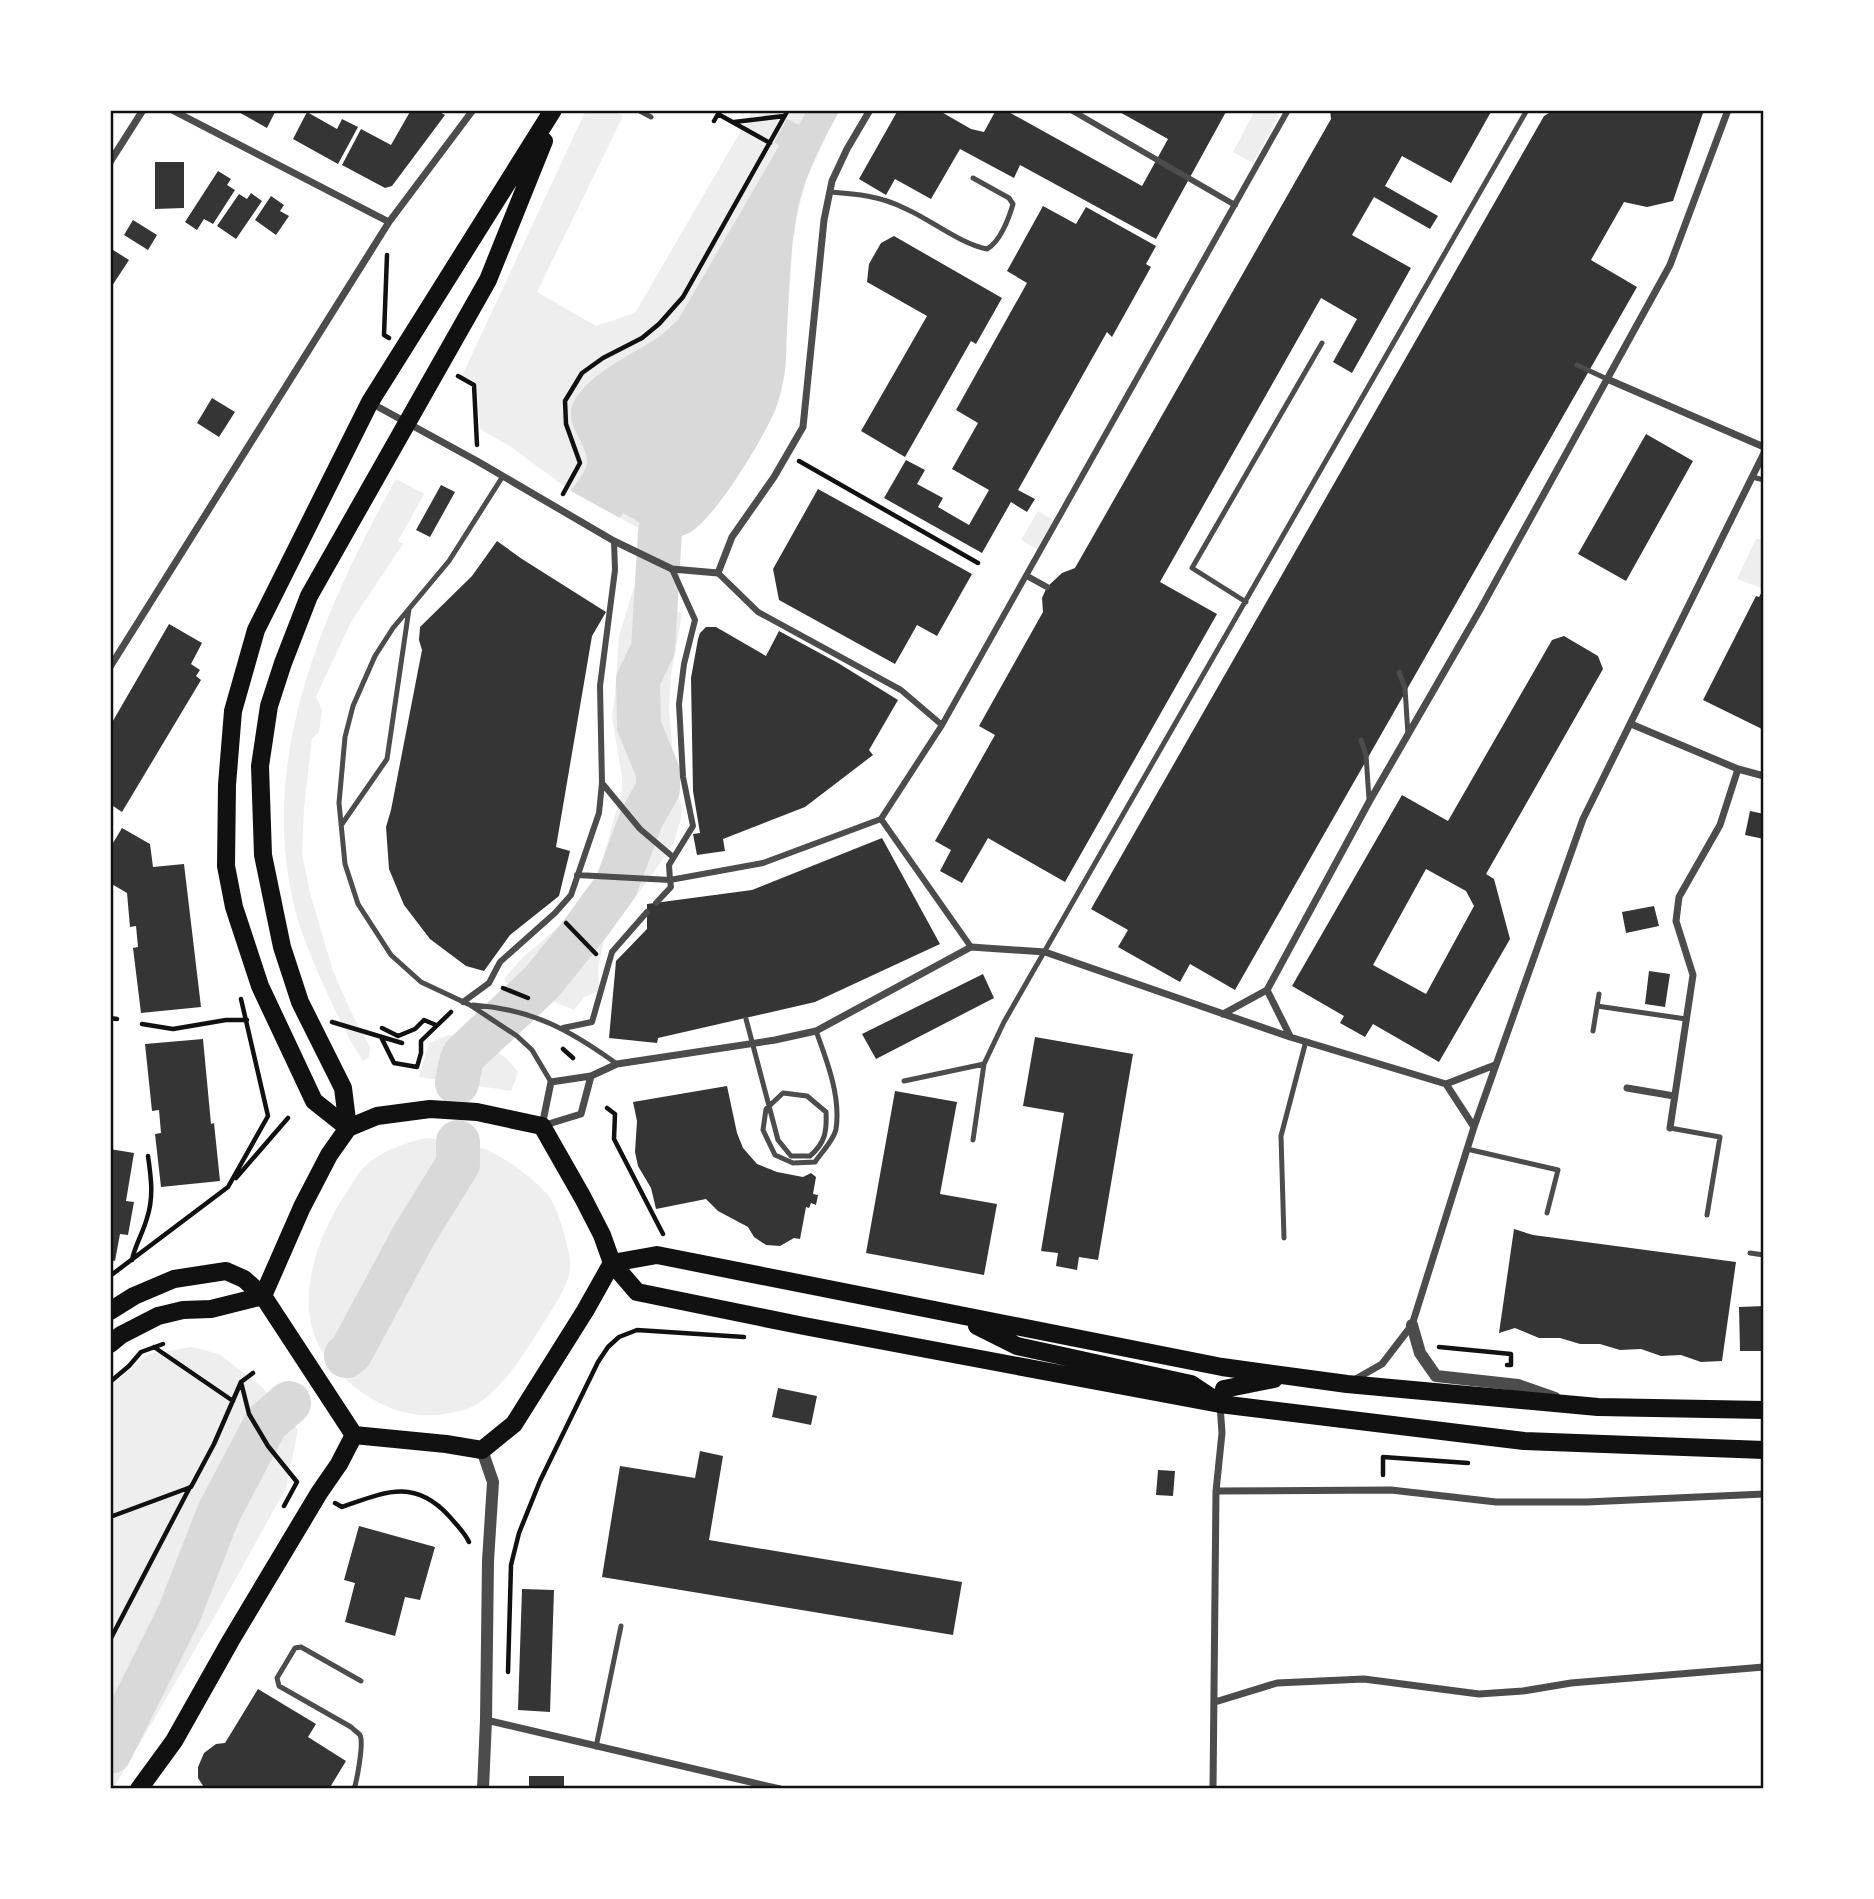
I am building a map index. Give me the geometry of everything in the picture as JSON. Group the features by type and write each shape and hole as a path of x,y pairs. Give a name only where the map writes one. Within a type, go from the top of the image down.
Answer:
{"main road":[{"path":"348,1128 314,1101 260,986 234,908 226,866 227,785 233,711 256,630 370,402 554,110"},
{"path":"348,1128 343,1088 300,1002 282,947 263,855 260,766 269,706 309,597 488,280 554,110"},
{"path":"263,1296 302,1207 329,1155 348,1128 377,1116 430,1109 477,1112 542,1126 583,1198 612,1263 637,1293 1220,1404 1524,1441 1764,1450"},
{"path":"612,1263 657,1255 1159,1356 1348,1384 1575,1405 1764,1410"},
{"path":"354,1435 482,1450 514,1424 612,1263"},
{"path":"110,1311 134,1296 174,1279 226,1271 244,1279 263,1296 354,1435"},
{"path":"110,1344 121,1335 158,1316 183,1310 211,1309 263,1296"},
{"path":"959,1316 1017,1346 1191,1384 1220,1404"},
{"path":"1220,1404 1224,1389 1290,1376"},
{"path":"139,1789 174,1741 354,1435"}],"street":[{"path":"110,162 143,110"},
{"path":"172,110 389,222"},
{"path":"110,667 389,222 473,110"},
{"path":"718,573 732,537 803,427 824,220 832,181 870,110"},
{"path":"1071,110 1235,205"},
{"path":"577,875 670,880 763,863 881,819 942,725 1288,110"},
{"path":"1223,1014 1267,990 1369,802 1671,265 1728,110"},
{"path":"1607,379 1764,447"},
{"path":"370,402 614,541 673,569 718,573 758,612 901,690 942,725"},
{"path":"1348,1384 1382,1364 1412,1325 1466,1149 1583,819 1764,453"},
{"path":"466,1004 489,983 500,962 555,913 571,895 599,813 602,783 600,686 615,570 614,541"},
{"path":"656,903 671,887 669,865 694,826 683,777 679,704 684,664 695,620 673,569"},
{"path":"1027,576 1047,587"},
{"path":"1631,724 1738,769 1764,776"},
{"path":"1670,1128 1693,975 1676,921 1679,897 1720,825 1738,769"},
{"path":"602,783 640,830 674,857"},
{"path":"881,819 971,947"},
{"path":"563,1028 592,1022 612,952 647,912"},
{"path":"591,1076 581,1114 542,1126 551,1082 591,1076 617,1064 775,1040 816,1031 971,947 1045,952 1290,1037 1446,1084 1495,1065"},
{"path":"1267,990 1290,1037"},
{"path":"1446,1084 1474,1127"},
{"path":"1627,1088 1674,1096"},
{"path":"1412,1325 1420,1353 1436,1376 1518,1385 1575,1405"},
{"path":"1213,1789 1216,1491 1222,1433 1220,1404"},
{"path":"482,1450 493,1482 488,1561 483,1789"},
{"path":"1216,1491 1382,1490 1509,1502 1587,1502 1764,1494"},
{"path":"1215,1702 1277,1683 1364,1679 1479,1694 1523,1691 1571,1683 1764,1667"},
{"path":"486,1720 780,1789"}],"lane":[{"path":"638,110 651,117"},
{"path":"973,1140 984,1064 1004,1022 1527,110"},
{"path":"830,192 880,198 987,249 999,236 1013,204 1009,198 974,178"},
{"path":"1246,602 1192,568 1322,343"},
{"path":"1577,365 1607,379"},
{"path":"503,476 449,561 375,656 353,706 342,760 340,803 345,864 358,904 391,955 421,982 492,1018 517,1036 532,1050 551,1082"},
{"path":"1752,477 1764,480"},
{"path":"342,824 387,759 410,609"},
{"path":"1399,672 1405,688 1408,736"},
{"path":"1361,740 1366,755 1369,802"},
{"path":"1593,1031 1599,994"},
{"path":"466,1004 500,1007 542,1019 563,1028 617,1064"},
{"path":"1597,1006 1686,1019"},
{"path":"746,1019 767,1100 771,1113 778,1140 791,1156 810,1156 822,1145 827,1130 826,1112 807,1096 783,1093 774,1101 766,1109 763,1130 775,1155 793,1163 815,1162 836,1132 836,1101 829,1066 816,1031"},
{"path":"1284,1238 1281,1136 1306,1041"},
{"path":"904,1081 984,1064"},
{"path":"1670,1128 1720,1138 1706,1215"},
{"path":"1466,1149 1558,1170 1547,1213"},
{"path":"1750,1253 1764,1255"},
{"path":"596,1747 621,1626"},
{"path":"354,1789 358,1778 360,1735 351,1727 279,1686 277,1678 291,1653 295,1648 301,1647 361,1681"}],"path":[{"path":"732,122 786,113"},
{"path":"555,507 580,463 566,424 565,401 582,373 603,358 642,338 683,297 786,113"},
{"path":"714,121 718,114 770,143"},
{"path":"788,454 978,563"},
{"path":"558,914 605,964"},
{"path":"228,1187 268,1116 238,986"},
{"path":"380,1037 394,1063 418,1067 421,1041 437,1025 466,1004"},
{"path":"110,1018 117,1019"},
{"path":"142,1024 173,1029 226,1020"},
{"path":"382,1028 397,1036 415,1029 424,1020 437,1025"},
{"path":"607,1108 615,1114 614,1139 661,1233 667,1237"},
{"path":"110,1276 228,1187 289,1118"},
{"path":"131,1262 150,1204 152,1187 148,1156"},
{"path":"508,1672 512,1565 519,1534 540,1481 598,1362 619,1337 637,1331 689,1334"},
{"path":"110,1382 130,1366 141,1352 163,1344"},
{"path":"154,1347 233,1401"},
{"path":"1439,1347 1511,1354 1511,1365 1501,1364"},
{"path":"110,1640 214,1444 241,1382 253,1373"},
{"path":"241,1382 249,1414 268,1446 297,1482 278,1517"},
{"path":"1382,1490 1383,1457 1468,1463"},
{"path":"110,1517 191,1487"},
{"path":"333,1501 342,1507 396,1491 419,1493 430,1498 447,1514 468,1539 469,1549"}],"shaded area":[{"path":"586,110 612,110 623,116 537,292 596,326 635,313 753,110 840,110 807,178 799,207 793,240 784,373 776,406 762,436 742,468 702,522 689,533 675,537 651,535 571,491 508,445 480,429 476,382 462,376"},
{"path":"807,110 840,110 816,157 798,207 790,268 786,365 777,404 738,476 700,525 678,537 654,535 643,530 645,526 623,513 620,518 571,491 587,463 585,451 572,422 573,404 590,382 616,362 663,334 678,320 779,146 774,142 787,119 799,125"},
{"path":"1255,110 1270,110 1279,115 1253,163 1233,152"},
{"path":"396,479 424,494 398,541 403,544 351,622 316,697 322,710 319,732 312,738 304,808 302,854 310,893 333,971 370,1047 369,1057 363,1061 324,986 298,919 284,842 285,787 293,733 306,680 324,627 346,576"},
{"path":"1038,511 1055,521 1038,550 1021,540"},
{"path":"1756,539 1764,539 1764,589 1737,579"},
{"path":"634,587 652,594 682,614 671,675 669,709 675,781 682,810 674,842 604,941 598,967 599,991 584,997 574,1010 505,982 505,978 522,958 584,903 601,865 622,790 612,717 619,636"},
{"path":"449,1035 497,1051 512,1064 518,1073 511,1091 419,1077 429,1043"},
{"path":"426,1138 490,1151 537,1184 550,1198 557,1212 570,1265 564,1289 555,1305 523,1355 501,1383 471,1407 431,1415 398,1410 367,1396 353,1386 329,1361 317,1342 310,1321 309,1299 316,1254 335,1212 359,1173 385,1152"},
{"path":"192,1347 219,1354 262,1387 298,1430 286,1488 220,1607 113,1789 110,1789 110,1386 149,1354"}],"building":[{"path":"235,110 276,110 267,128"},
{"path":"411,110 436,110 445,115 392,186 385,188 342,165 361,129 391,145"},
{"path":"898,110 938,110 971,129 984,132 996,110 1005,110 1142,186 1168,139 1116,110 1227,110 1156,239 1020,165 1014,178 960,149 931,199 895,179 886,195 859,179"},
{"path":"1330,110 1492,110 1451,183 1402,156 1385,186 1438,216 1430,229 1374,197 1352,235 1411,268 1352,373 1333,362 1357,319 1321,298 1160,582 1217,614 1065,882 988,838 962,883 940,871 951,850 935,841 995,735 979,726 1043,612 1042,598 1047,587 1062,573 1075,568 1331,119"},
{"path":"1554,110 1704,110 1673,201 1647,207 1624,202 1591,260 1637,287 1235,990 1190,964 1180,982 1118,947 1128,930 1091,909 1544,116"},
{"path":"307,112 337,129 342,119 358,127 338,164 293,139"},
{"path":"155,162 184,162 184,208 155,209"},
{"path":"218,171 231,179 227,185 235,190 213,224 204,219 197,230 185,222"},
{"path":"251,193 262,201 236,239 217,226 239,194 247,199"},
{"path":"271,196 284,205 280,211 289,216 276,235 255,220"},
{"path":"1043,206 1076,224 1086,207 1156,246 1146,264 1151,267 1112,337 1107,332 1018,490 1035,499 1027,512 1011,502 982,553 884,498 906,460 925,470 917,484 943,498 938,507 969,525 989,490 952,469 978,423 956,410 1027,283 1007,271"},
{"path":"133,220 157,235 148,250 124,235"},
{"path":"894,236 1002,298 976,344 971,341 905,457 861,431 927,316 867,282 869,264 881,243"},
{"path":"110,248 129,260 110,289"},
{"path":"212,398 235,412 219,437 197,423"},
{"path":"1646,434 1693,461 1626,581 1578,554"},
{"path":"441,485 455,492 430,537 416,530"},
{"path":"818,489 972,574 937,636 917,625 895,664 779,600 773,569"},
{"path":"497,541 606,612 592,636 556,847 570,851 559,896 510,935 484,971 466,966 430,939 404,905 389,869 386,827 422,650 419,640 420,627 472,576"},
{"path":"1764,588 1764,730 1703,700 1756,596 1759,597"},
{"path":"169,624 202,643 191,664 200,670 196,676 201,680 122,812 110,804 110,726"},
{"path":"706,627 716,627 766,656 779,631 898,700 869,750 873,755 805,807 723,839 725,851 697,855 693,834 700,833 693,791 691,678 698,639"},
{"path":"1564,636 1598,656 1603,669 1486,874 1494,879 1510,939 1439,1062 1373,1024 1365,1037 1340,1023 1344,1016 1292,986 1402,795 1448,821 1552,640","holes":["1426,869 1466,891 1474,906 1426,994 1373,965"]},
{"path":"1750,811 1764,814 1764,839 1745,835"},
{"path":"122,828 150,844 153,867 184,864 201,1007 141,1013 133,948 138,947 136,926 130,927 127,893 110,883 110,848"},
{"path":"882,838 940,944 815,1002 658,1038 657,1043 609,1038 616,961 647,929 647,904 752,890"},
{"path":"1654,906 1659,926 1626,933 1622,912"},
{"path":"1649,971 1670,974 1665,1007 1645,1004"},
{"path":"983,974 994,998 876,1059 862,1034"},
{"path":"1035,1037 1133,1054 1098,1260 1079,1257 1077,1270 1056,1266 1058,1253 1041,1251 1064,1113 1023,1106"},
{"path":"203,1039 211,1124 214,1123 220,1181 161,1187 155,1134 161,1133 159,1110 152,1111 145,1044"},
{"path":"727,1086 737,1133 743,1148 757,1164 777,1172 803,1177 811,1173 816,1177 813,1194 818,1195 816,1205 811,1203 809,1208 806,1207 800,1239 794,1238 780,1246 766,1245 754,1237 748,1227 718,1211 706,1199 656,1209 651,1188 638,1166 635,1152 637,1121 633,1102"},
{"path":"895,1091 957,1102 940,1194 997,1204 984,1275 866,1253"},
{"path":"110,1149 134,1153 126,1201 134,1202 128,1235 120,1234 115,1261 110,1260"},
{"path":"1514,1229 1533,1235 1736,1262 1722,1361 1701,1362 1681,1355 1661,1356 1641,1349 1620,1350 1560,1338 1539,1338 1515,1328 1499,1333"},
{"path":"1764,1306 1764,1351 1740,1351 1739,1307"},
{"path":"778,1388 817,1396 811,1425 772,1417"},
{"path":"700,1451 723,1456 709,1540 962,1582 953,1635 602,1577 620,1466 695,1478"},
{"path":"1158,1470 1175,1471 1173,1496 1156,1495"},
{"path":"359,1526 435,1547 420,1600 405,1597 395,1636 345,1622 355,1583 344,1580"},
{"path":"522,1589 554,1590 550,1712 518,1710"},
{"path":"258,1689 316,1724 308,1737 346,1761 329,1789 205,1789 198,1778 198,1767 204,1753 216,1744 225,1743"},
{"path":"529,1776 564,1776 564,1789 529,1789"}],"waterway":[{"path":"457,1083 464,1055 542,982 616,886 642,817 658,789 658,772 639,726 638,680 653,649 660,532 681,479"},
{"path":"346,1356 351,1352 414,1235 458,1164 458,1142"},
{"path":"110,1752 179,1614 219,1512 266,1423 289,1403"}]}
